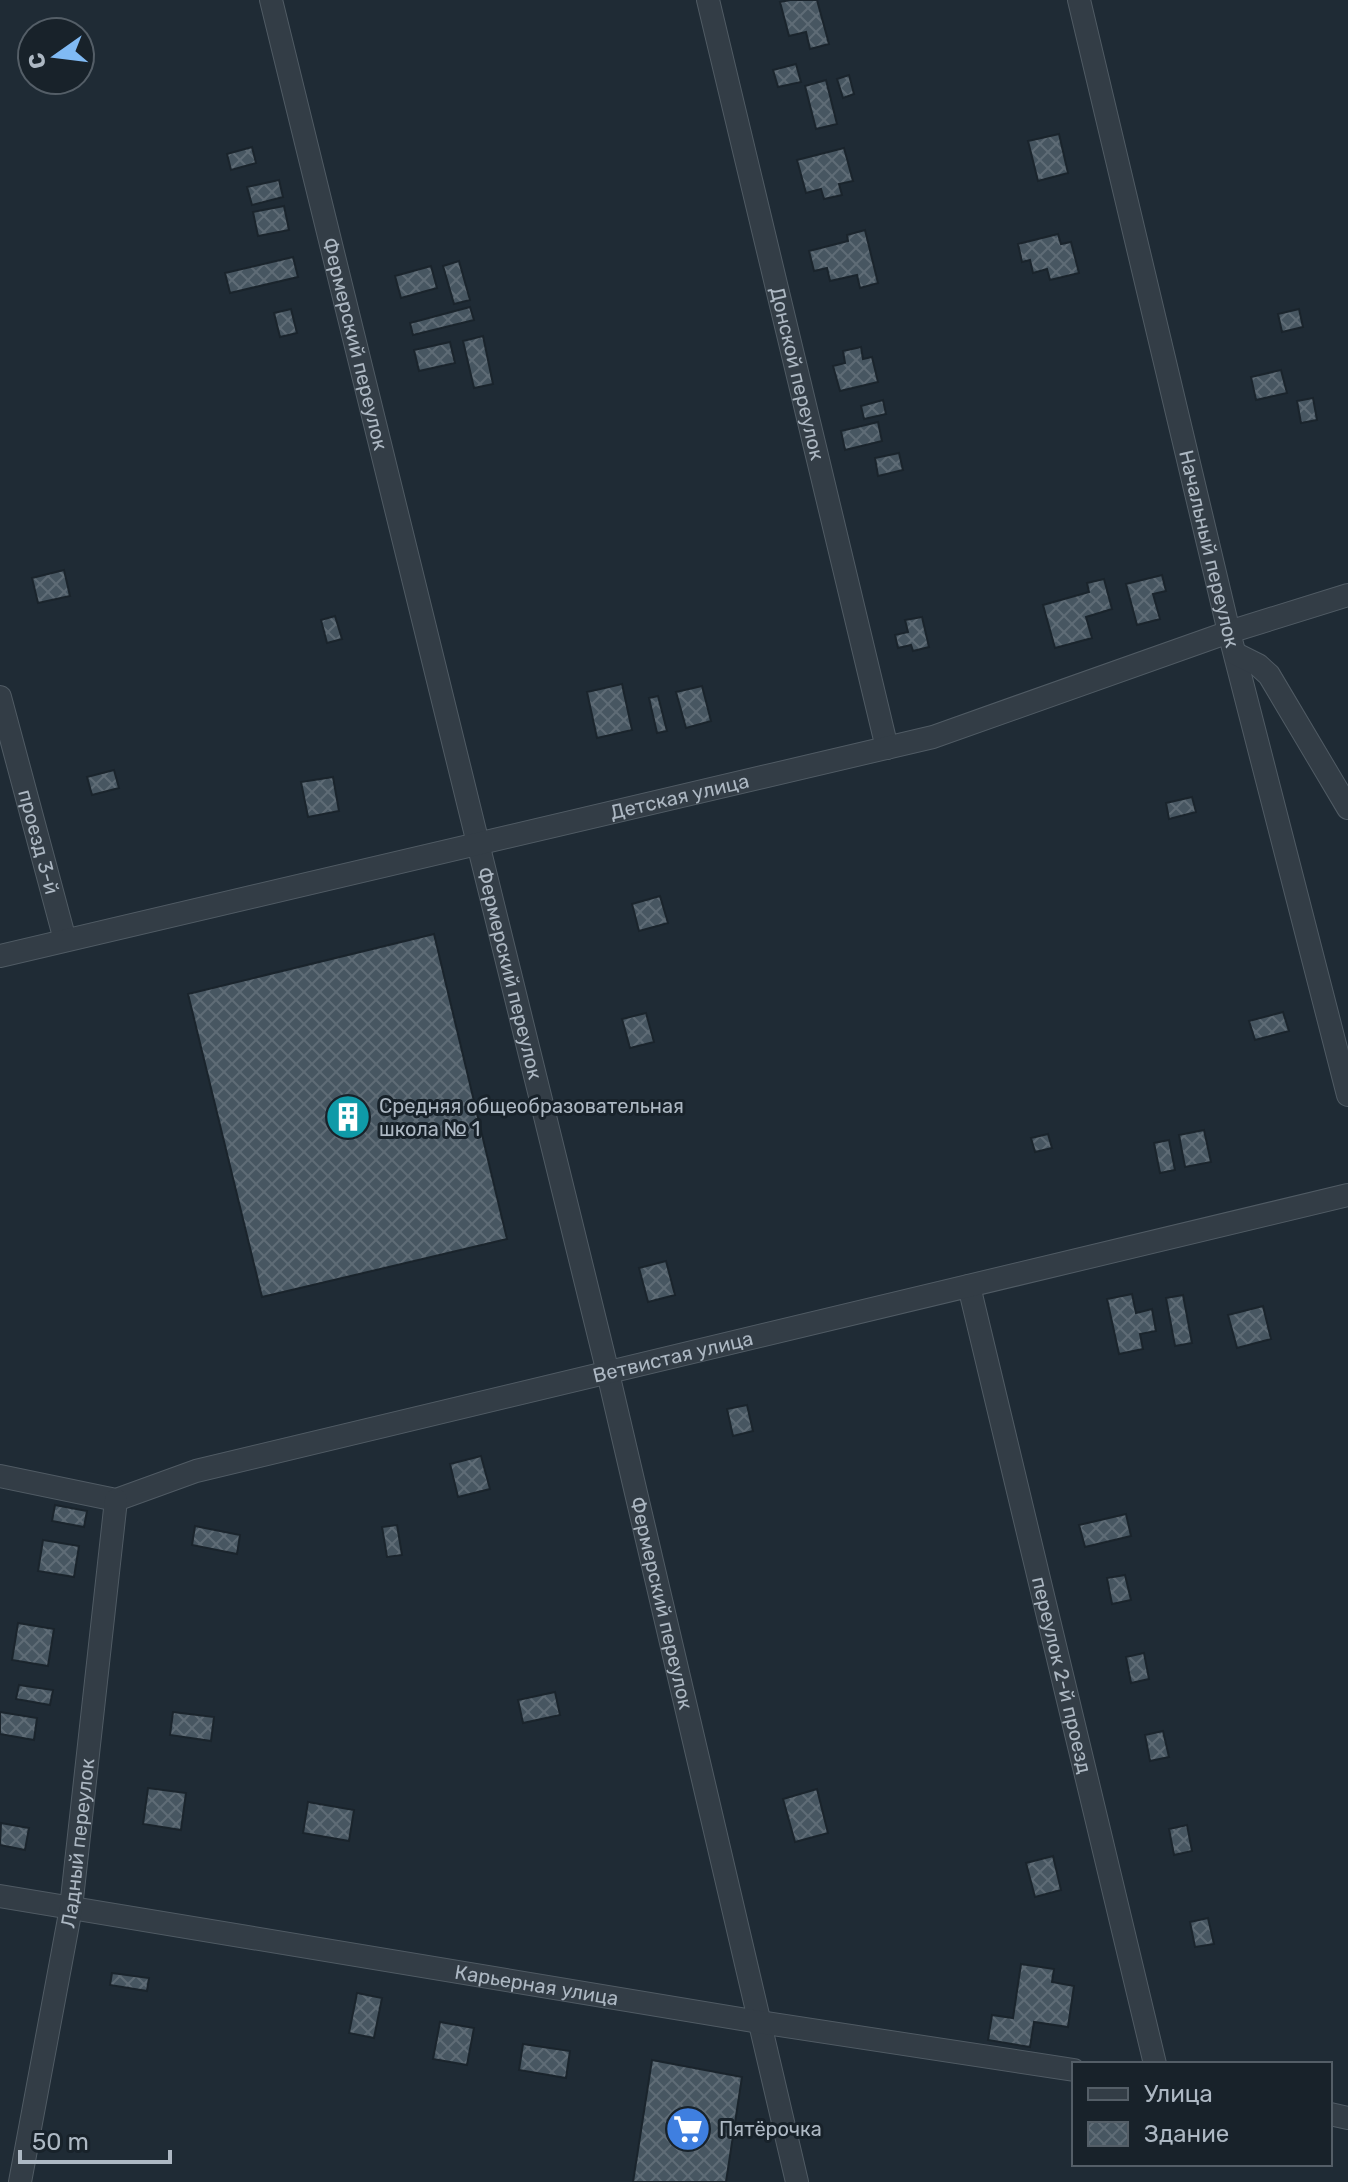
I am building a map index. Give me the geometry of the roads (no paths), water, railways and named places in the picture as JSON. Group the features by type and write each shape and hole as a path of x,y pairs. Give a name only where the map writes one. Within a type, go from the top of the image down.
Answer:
{"street":[{"name":"Фермерский переулок","path":"271,0 475,842 608,1373 797,2182"},
{"name":"Донской переулок","path":"708,0 887,748"},
{"name":"Начальный переулок","path":"1079,0 1229,632 1348,1095"},
{"name":"Детская улица","path":"0,956 475,842 933,737 1229,632 1348,595"},
{"path":"1236,654 1258,665 1269,675 1348,808"},
{"name":"проезд 3-й","path":"0,697 65,940"},
{"name":"Ветвистая улица","path":"116,1500 196,1471 1348,1195"},
{"name":"переулок 2-й проезд","path":"969,1286 1155,2062"},
{"path":"0,1476 116,1500"},
{"name":"Ладный переулок","path":"20,2182 71,1908 116,1500"},
{"name":"Карьерная улица","path":"0,1896 759,2022 1072,2070"}],"place":[{"name":"Средняя общеобразовательная школа № 1","path":"348,1117"},
{"name":"Пятёрочка","path":"688,2129"}]}
